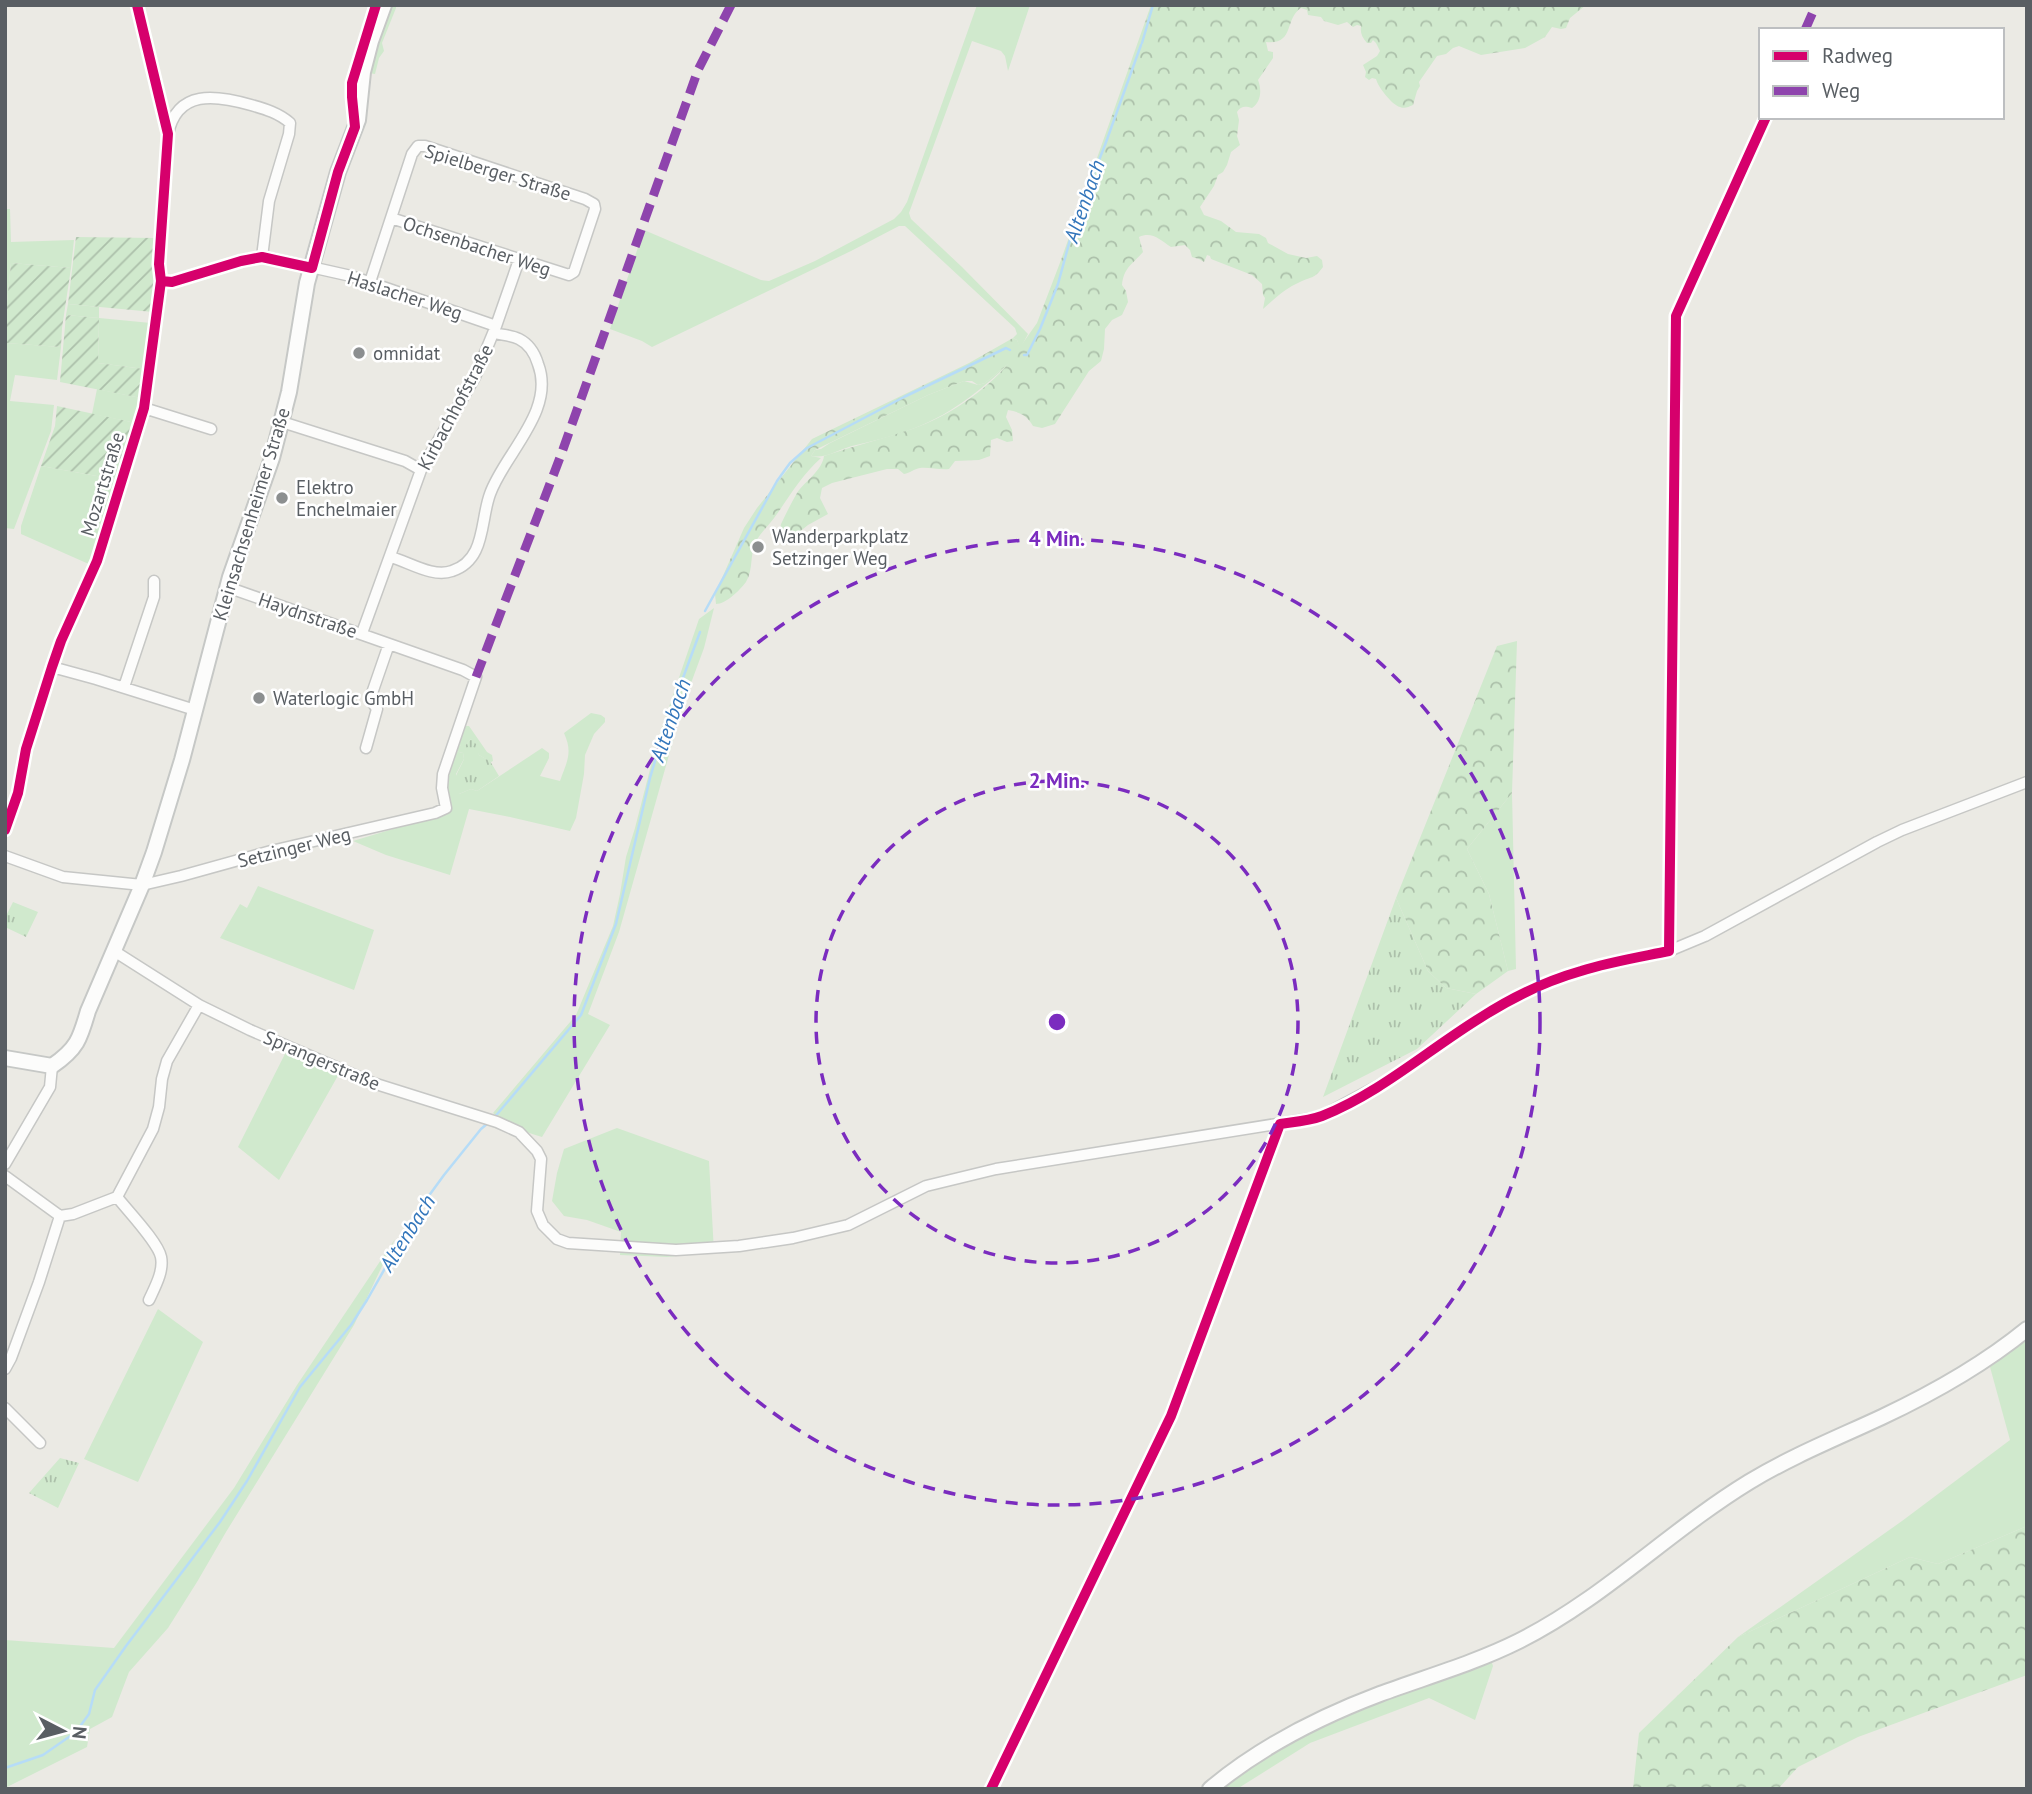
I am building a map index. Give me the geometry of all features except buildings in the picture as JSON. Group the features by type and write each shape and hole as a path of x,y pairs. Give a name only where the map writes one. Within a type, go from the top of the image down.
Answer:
{"main road":[{"name":"Kleinsachsenheimer Straße","path":"52,1066 71,1052 77,1043 142,885 165,819 227,587 282,422 312,268 338,172 358,120 363,72 384,5"},
{"path":"5,1058 52,1066"},
{"path":"1210,1789 1271,1746 1310,1724 1516,1643 1551,1624 1609,1585 1720,1500 1797,1455 1928,1395 1990,1357 2027,1329"}],"street":[{"name":"Mozartstraße","path":"5,830 18,793 26,748 52,667 97,561 144,408 161,281 159,264 168,134 171,120 185,104 202,98 218,97 261,108 283,117 290,123 269,201 262,257"},
{"name":"Spielberger Straße","path":"370,282 412,154 415,148 422,145 594,204"},
{"name":"Ochsenbacher Weg","path":"391,218 571,275 594,214 594,204"},
{"name":"Haslacher Weg","path":"262,257 370,282 518,338 532,350 541,370 542,389 538,403 525,433 494,483 479,545 468,561 451,572 440,573 391,557"},
{"path":"161,281 172,282 262,257"},
{"name":"Kirbachhofstraße","path":"362,633 421,470 475,377 495,330 519,260"},
{"path":"144,408 211,429"},
{"path":"282,422 405,461 421,470"},
{"path":"124,687 153,597 154,581"},
{"name":"Haydnstraße","path":"227,587 362,633 476,677 443,774 442,788 446,808"},
{"path":"366,748 377,709 370,699 389,644"},
{"path":"52,667 195,710"},
{"name":"Sprangerstraße","path":"114,951 199,1005 250,1030 373,1083 497,1122 519,1132 541,1159 537,1211 543,1225 557,1239 568,1243 676,1250 739,1246 793,1238 848,1225 926,1186 996,1170 1320,1117 1387,1081 1480,1017 1549,982 1584,970 1669,951 1705,936 1902,830 2027,782"},
{"name":"Setzinger Weg","path":"142,885 271,851 435,813 446,808"},
{"path":"5,856 63,877 142,885"},
{"path":"5,1176 60,1216 73,1214 117,1197 153,1129 167,1060 199,1005"},
{"path":"5,1164 50,1087 52,1066"},
{"path":"117,1197 161,1255 160,1273 149,1300"},
{"path":"5,1369 24,1323 60,1216"},
{"path":"5,1408 40,1443"}],"green space":[{"path":"391,5 396,5 396,8 382,43 384,51 379,58 375,74 368,73"},
{"path":"977,5 1030,5 1008,71 1005,56 1001,51 972,41 909,213 911,219 1028,334 1020,349 1017,340 1013,338 1017,334 1015,328 905,226 899,226 652,347 610,329 644,230 769,281 815,261 894,219 907,202"},
{"path":"1151,5 1586,5 1570,18 1566,28 1552,27 1545,37 1525,48 1481,55 1459,46 1437,56 1419,82 1413,105 1406,108 1397,106 1389,99 1376,79 1369,80 1365,77 1363,65 1380,51 1373,40 1371,43 1365,41 1361,26 1324,21 1321,17 1308,15 1307,10 1301,8 1292,18 1281,40 1266,42 1268,51 1273,52 1273,58 1258,80 1259,99 1252,108 1243,107 1237,112 1237,136 1240,145 1231,152 1227,165 1218,175 1200,207 1204,215 1221,221 1236,232 1259,234 1266,238 1268,243 1288,254 1306,258 1317,256 1322,260 1323,267 1317,274 1290,287 1263,309 1265,298 1262,284 1252,275 1207,255 1204,262 1192,257 1185,245 1171,247 1152,236 1139,237 1143,252 1127,270 1123,279 1122,285 1128,302 1122,315 1112,320 1105,329 1101,361 1089,371 1055,424 1042,428 1033,426 1022,415 1008,410 1006,417 1012,430 1013,441 997,438 991,440 990,456 979,460 955,461 949,469 920,468 904,474 898,469 887,469 832,483 822,488 820,498 828,514 790,538 780,529 781,524 797,493 817,471 824,456 939,418 977,393 1009,363 985,383 978,385 972,381 964,381 928,395 815,450 811,456 821,458 802,478 757,540 746,582 728,599 716,604 715,594 744,528 812,439 969,363 1013,338 1020,347 1037,323"},
{"path":"5,209 10,209 11,242 74,240 71,268 11,263 5,322"},
{"path":"76,237 156,238 155,273 158,283 153,312 68,304"},
{"path":"11,263 71,268 61,347 5,343"},
{"path":"68,304 99,307 99,318 66,315"},
{"path":"66,315 99,318 98,363 144,369 141,398 60,382"},
{"path":"99,318 151,323 144,369 98,363"},
{"path":"5,343 61,347 57,380 15,375 10,401 54,405 51,431 14,529 5,528"},
{"path":"1016,357 969,398 929,422 826,455 811,456 815,450 928,395 964,381 978,385 985,383"},
{"path":"97,389 141,398 136,423 92,414"},
{"path":"57,406 136,423 119,480 41,466 55,426"},
{"path":"41,466 119,480 91,565 21,534 21,526"},
{"path":"714,608 704,648 684,702 619,932 588,1014 610,1025 542,1137 529,1133 510,1125 493,1113 576,1015 613,926 626,857 657,742 699,619"},
{"path":"1517,641 1512,793 1467,849 1489,894 1508,971 1476,994 1446,988 1428,971 1396,898 1497,646"},
{"path":"591,713 601,715 605,722 594,734 585,755 576,818 570,831 469,809 450,875 386,855 353,841 436,816 450,809 444,790 455,751 463,753 464,759 456,774 459,794 471,789 477,791 542,748 549,753 549,758 540,776 560,781 569,752 564,733"},
{"path":"466,726 469,726 492,755 493,761 479,755 471,739 465,746 458,744"},
{"path":"471,739 477,745 479,755 490,761 499,776 477,791 471,789 459,794 455,791 454,782 464,759 463,753 455,751 458,744 465,746"},
{"path":"1512,793 1516,969 1508,971 1489,894 1467,849"},
{"path":"258,886 374,930 354,990 220,938 240,904 247,908"},
{"path":"1396,898 1428,971 1446,988 1476,994 1417,1049 1323,1097"},
{"path":"13,902 38,912 26,937 5,927 5,918"},
{"path":"291,1042 344,1065 279,1180 238,1147"},
{"path":"617,1128 709,1161 714,1252 667,1257 620,1255 621,1232 587,1220 564,1216 552,1201 564,1149"},
{"path":"395,1239 354,1325 168,1628 129,1672 112,1717 90,1729 87,1747 5,1788 5,1640 114,1648 234,1488 297,1385"},
{"path":"158,1309 203,1342 138,1482 84,1459"},
{"path":"2027,1339 2027,1526 1938,1564 1910,1557 1738,1637 1902,1521 2010,1440 1990,1367"},
{"path":"60,1458 79,1463 58,1508 29,1493"},
{"path":"2027,1526 2027,1675 1858,1737 1798,1767 1778,1789 1633,1789 1639,1733 1738,1637 1910,1557 1938,1564"},
{"path":"1487,1661 1493,1666 1475,1720 1429,1698 1310,1743 1237,1789 1218,1789 1263,1757 1310,1731 1375,1702"}],"waterway":[{"name":"Altenbach","path":"1142,43 1153,5"},
{"name":"Altenbach","path":"1024,355 1027,355 1040,329 1058,284 1076,218 1141,45"},
{"name":"Altenbach","path":"705,611 777,481 790,463 807,448 904,397 1006,348 1010,350"},
{"name":"Altenbach","path":"493,1119 581,1015 616,924 650,778 667,721 700,632"},
{"name":"Altenbach","path":"5,1768 43,1755 76,1732 89,1714 95,1690 220,1522 247,1481 300,1387 351,1325 367,1300 417,1212 488,1123"}],"marked path":[{"path":"476,677 561,455 698,70 731,5"},
{"path":"1806,28 1816,5"}],"cycle path":[{"path":"5,830 18,793 26,749 52,667 97,561 144,408 161,281 159,264 168,134 137,5"},
{"path":"161,281 172,282 262,257 312,268 338,172 355,127 352,83 376,5"},
{"path":"991,1789 1171,1416 1280,1124 1317,1118 1364,1095 1461,1030 1516,997 1542,985 1592,968 1669,951 1676,316 1765,119"}],"place":[{"name":"omnidat","path":"359,353"},
{"name":"Elektro Enchelmaier","path":"282,498"},
{"name":"Wanderparkplatz Setzinger Weg","path":"758,547"},
{"name":"Waterlogic GmbH","path":"259,698"}]}
